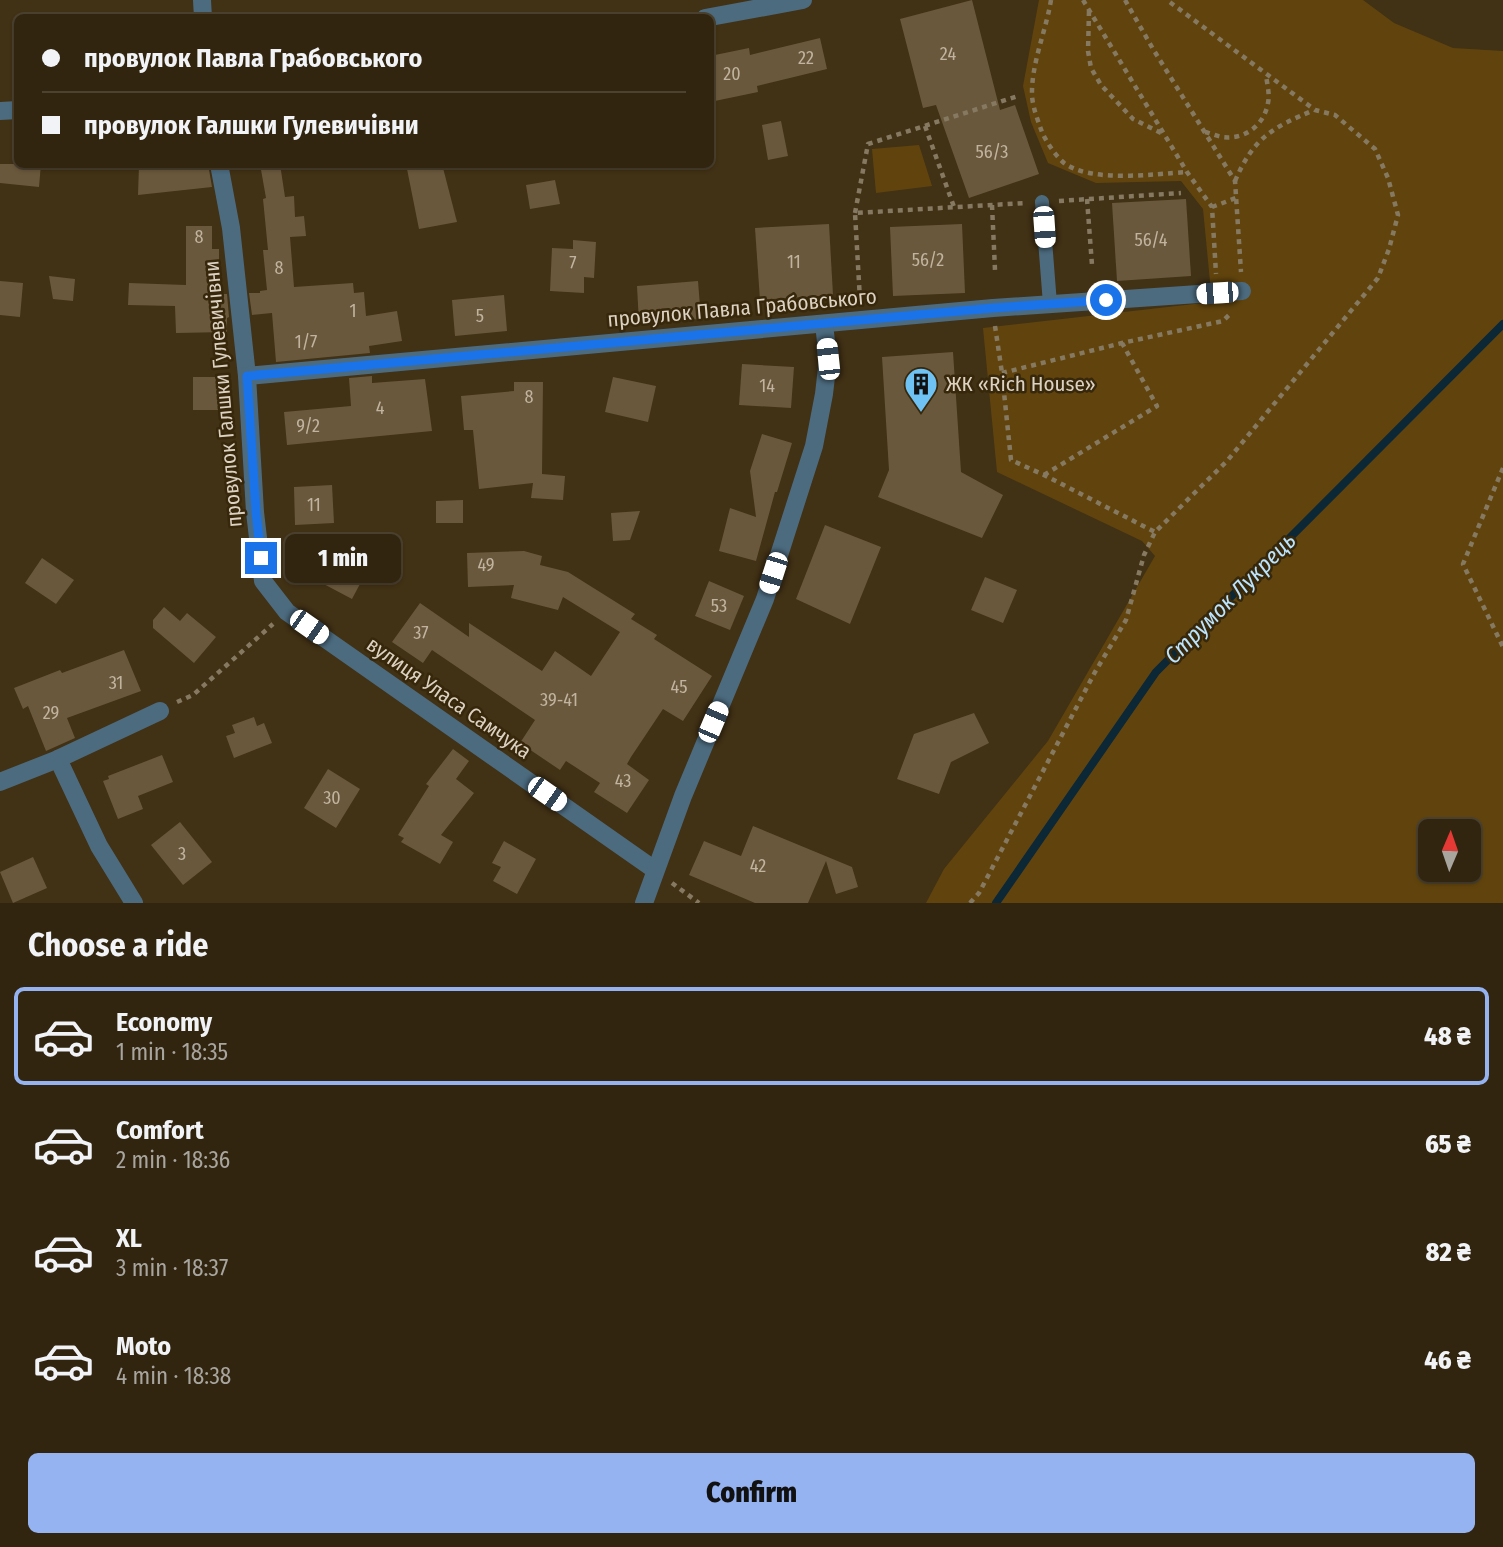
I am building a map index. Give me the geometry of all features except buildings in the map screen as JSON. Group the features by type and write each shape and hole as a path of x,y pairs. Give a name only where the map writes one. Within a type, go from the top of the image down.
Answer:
{"street":[{"path":"714,16 803,0"},
{"name":"провулок Галшки Гулевичівни","path":"220,168 231,228 247,376 263,581 287,612"},
{"name":"провулок Павла Грабовського","path":"247,376 993,308 1242,291"},
{"path":"644,903 683,796 765,599 814,446 828,359 824,324"},
{"name":"вулиця Уласа Самчука","path":"287,612 655,870"},
{"path":"0,782 58,759 160,711"},
{"path":"58,759 99,846 134,903"}],"lane":[{"path":"1042,202 1050,304"}],"path":[{"path":"1051,0 1032,96 1037,120 1047,144 1065,163 1088,173 1114,176 1187,172"},
{"path":"1083,0 1187,172 1212,207 1217,293"},
{"path":"1125,0 1235,181"},
{"path":"970,903 979,893 1095,672 1126,620 1144,555 1155,532 1227,461 1378,278 1398,215 1388,178 1375,149 1335,115 1315,110 1167,0"},
{"path":"1089,10 1088,51 1091,68 1101,85 1133,119 1165,135"},
{"path":"1204,132 1223,137 1237,137 1250,132 1261,121 1268,104 1265,73"},
{"path":"860,301 855,214 867,144 1017,96"},
{"path":"1002,373 1223,321 1238,306 1242,291 1235,181 1244,160 1259,141 1282,124 1315,110"},
{"path":"925,126 954,207"},
{"path":"855,214 1181,193"},
{"path":"1212,207 1236,198"},
{"path":"1087,199 1092,265"},
{"path":"992,205 995,270"},
{"path":"993,308 1011,460 1155,532"},
{"path":"1044,475 1157,406 1122,343"},
{"path":"1503,468 1463,564 1503,648"},
{"path":"160,711 193,695 287,612"},
{"path":"655,870 699,903"}],"shaded area":[{"path":"1039,0 1363,0 1394,23 1453,48 1503,51 1503,903 926,903 944,869 1048,741 1155,556 1142,541 997,472 983,328 1212,302 1203,209 1181,181 1096,183 1048,163 1031,122 1023,86"},
{"path":"919,145 932,186 876,193 872,149"}],"waterway":[{"name":"Струмок Лукрець","path":"996,903 1156,672 1503,324"}],"place":[{"name":"ЖК «Rich House»","path":"921,414"}],"route":[{"path":"261,558 247,376 1106,300"}]}
